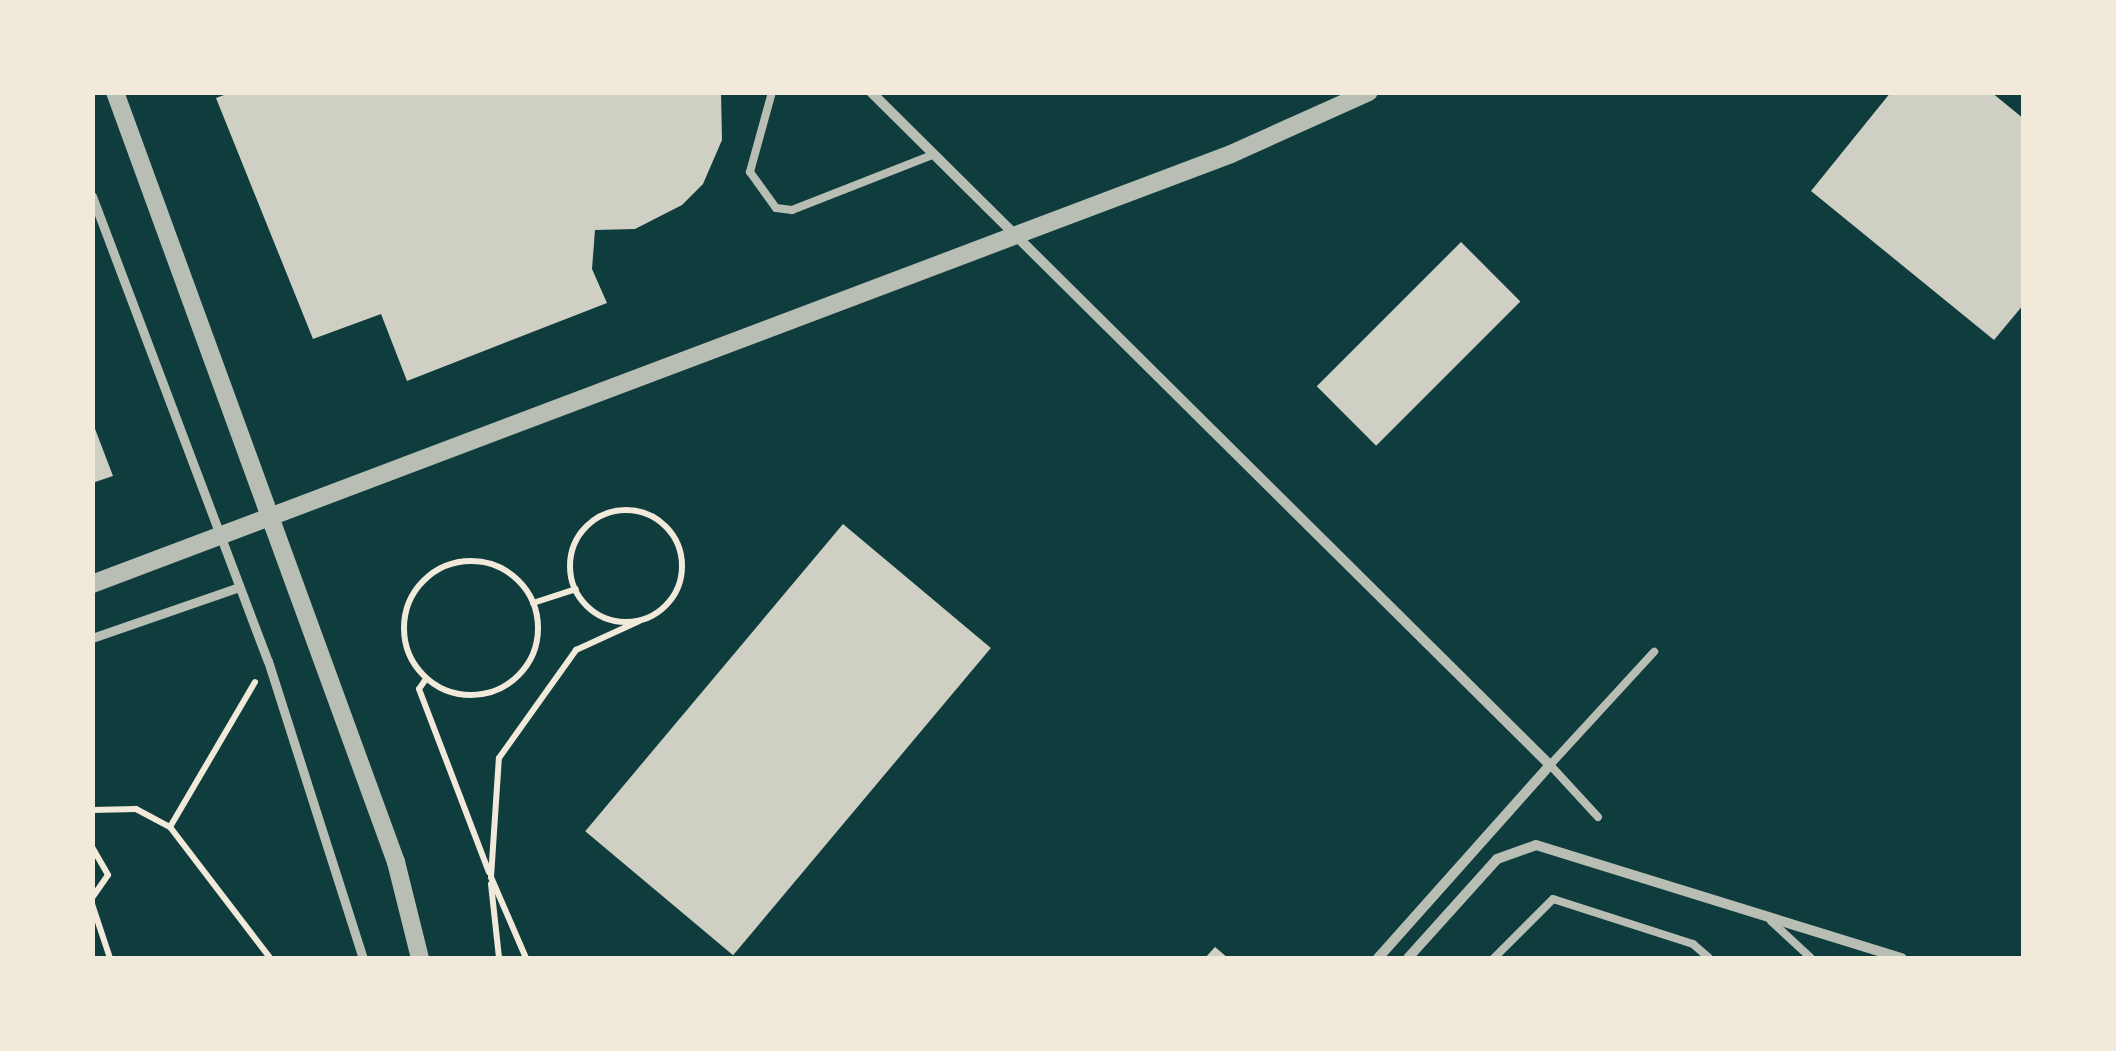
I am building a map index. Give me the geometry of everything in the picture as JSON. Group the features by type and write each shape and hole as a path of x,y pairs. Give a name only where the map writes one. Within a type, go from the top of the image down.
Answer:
{"street":[{"path":"115,92 396,862 420,958"},
{"path":"871,92 1013,238 1550,765 1378,958"},
{"path":"92,584 273,520 1013,238 1369,92"},
{"path":"92,196 217,540 268,662 363,958"},
{"path":"92,638 236,588"},
{"path":"1408,958 1497,859 1536,845 1902,958"}],"lane":[{"path":"772,92 750,172 776,208 792,210 932,155"},
{"path":"1598,817 1550,765 1654,652"},
{"path":"1494,958 1554,899 1693,944 1709,958"},
{"path":"1769,919 1811,958"}],"path":[{"path":"499,958 491,877 491,794 518,722 576,650 639,621 669,603 682,571 675,537 648,514 614,511 584,529 570,561 576,589 604,618 639,621"},
{"path":"497,566 532,603 533,655 506,686 465,695 426,678 404,622 436,570 497,566"},
{"path":"532,603 576,589"},
{"path":"170,827 268,662"},
{"path":"426,678 419,689 526,958"},
{"path":"92,810 136,809 170,827 270,958"},
{"path":"92,847 108,875 92,901 110,958"}],"building":[{"path":"232,92 721,92 722,140 703,184 682,205 635,229 595,230 592,269 607,303 407,381 381,314 313,339 216,98"},
{"path":"1891,92 1991,92 2024,119 2024,304 1994,340 1811,191"},
{"path":"1461,242 1520,301 1376,446 1317,386"},
{"path":"92,421 113,476 92,483"},
{"path":"843,524 991,648 733,955 585,831"},
{"path":"1215,947 1228,958 1205,958"}]}
